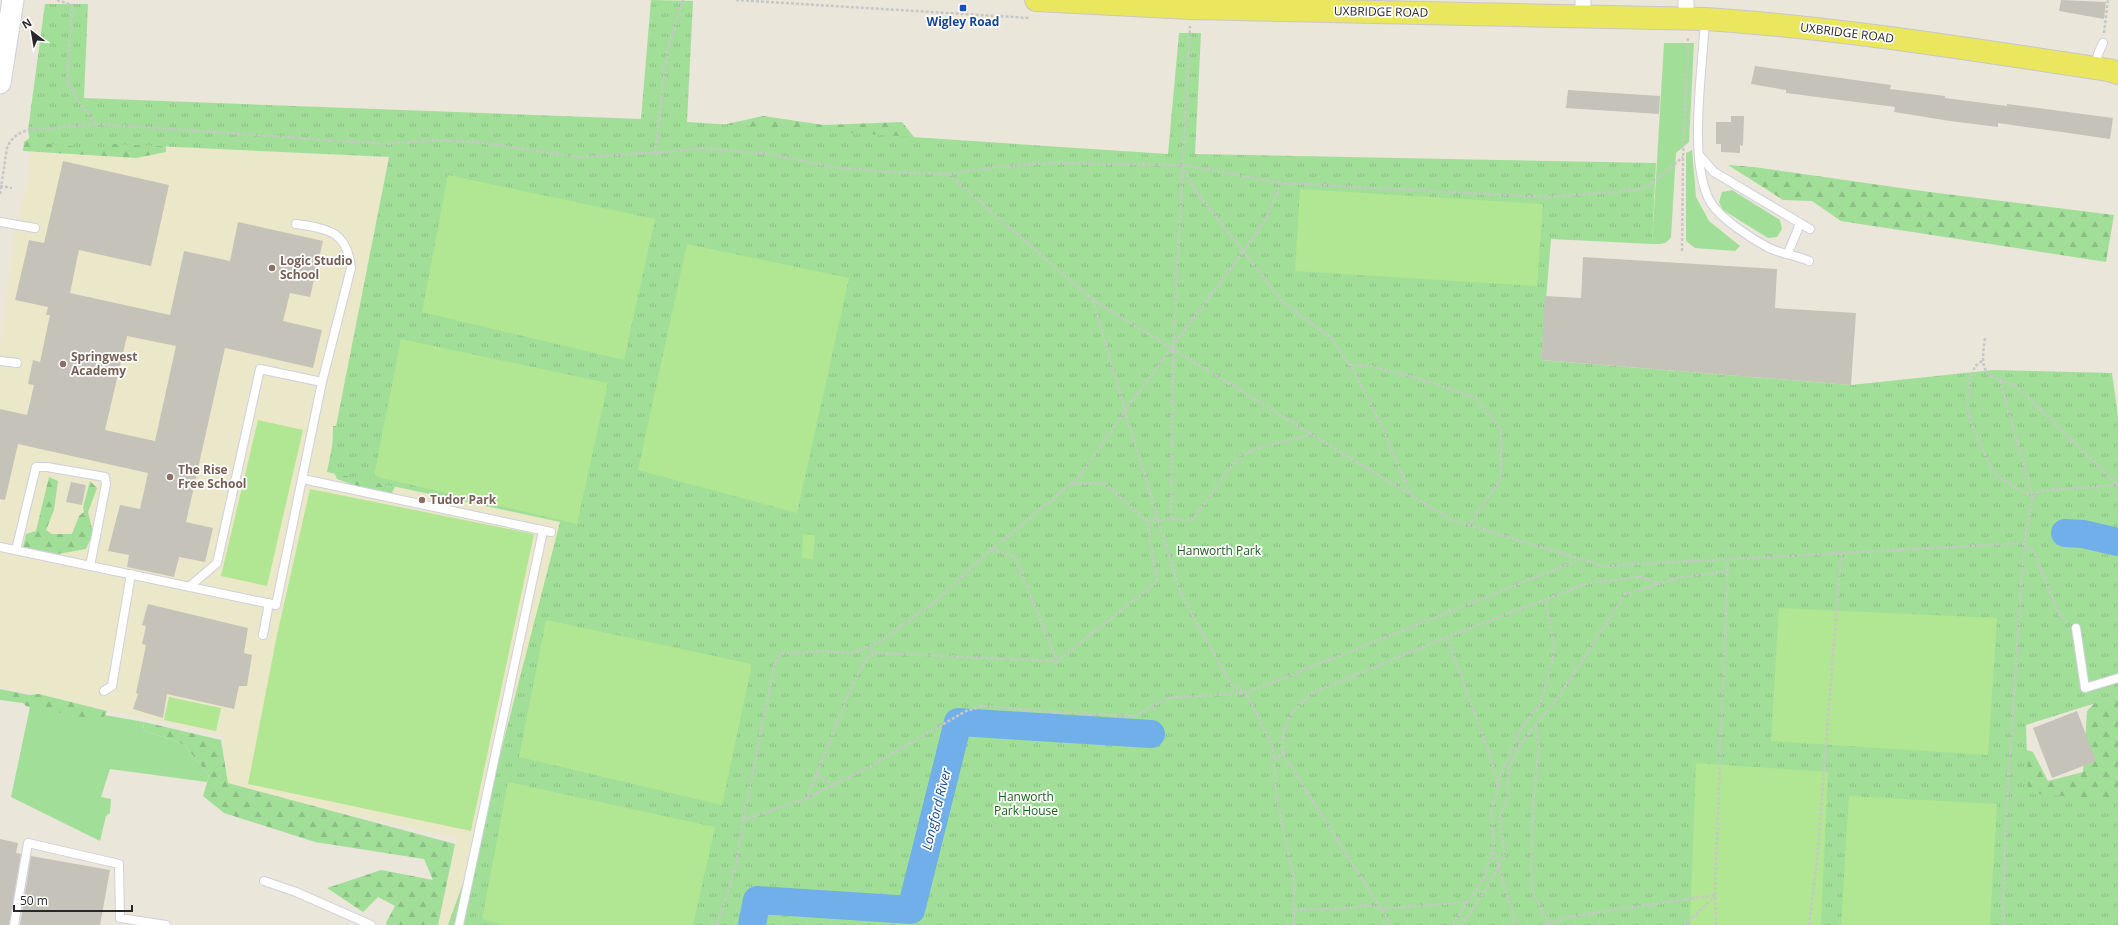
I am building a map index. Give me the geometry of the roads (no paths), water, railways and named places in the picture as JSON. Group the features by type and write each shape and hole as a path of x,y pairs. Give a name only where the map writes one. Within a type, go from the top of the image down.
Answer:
{"main road":[{"name":"UXBRIDGE ROAD","path":"1033,9 1187,21 1583,8 1775,24 1850,32 2110,70"}],"street":[{"path":"0,83 12,0"}],"lane":[{"path":"1691,18 1697,142 1703,182 1711,204 1729,222 1770,248 1809,261"},
{"path":"2103,42 2098,54 2110,70"},
{"path":"1699,155 1714,172 1810,229"},
{"path":"0,222 35,228"},
{"path":"0,547 276,605 322,382 351,268 344,242 335,234 319,228 296,224"},
{"path":"1788,253 1800,224"},
{"path":"0,360 17,363"},
{"path":"189,587 217,563 260,369 322,382"},
{"path":"16,550 36,467 47,466 105,477 106,484 90,566"},
{"path":"302,478 547,531 459,925"},
{"path":"104,691 112,686 131,574"},
{"path":"263,636 269,603"},
{"path":"2076,628 2085,688 2118,678"},
{"path":"14,925 28,843 119,864 120,918 166,925"},
{"path":"264,881 296,892 371,925"}],"waterway":[{"name":"Longford River","path":"2065,533 2083,534 2118,542"},
{"name":"Longford River","path":"752,925 757,900 911,910 958,722 1151,734"}],"place":[{"name":"Wigley Road","path":"963,8"},
{"name":"Logic Studio School","path":"272,268"},
{"name":"Springwest Academy","path":"63,364"},
{"name":"The Rise Free School","path":"170,477"},
{"name":"Tudor Park","path":"422,500"}],"park label":[{"name":"Hanworth Park","path":"1219,551"},
{"name":"Hanworth Park House","path":"1026,804"}]}
